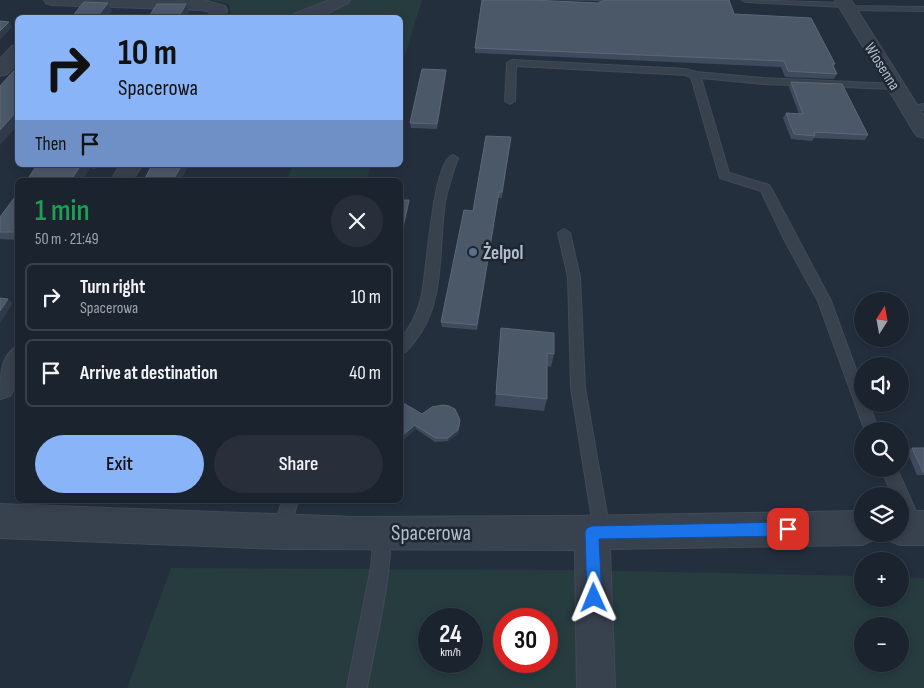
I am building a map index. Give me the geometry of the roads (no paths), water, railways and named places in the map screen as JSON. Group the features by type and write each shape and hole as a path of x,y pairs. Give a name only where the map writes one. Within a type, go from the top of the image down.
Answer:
{"street":[{"path":"52,0 204,5 219,10 218,15"},
{"path":"50,15 62,0"},
{"path":"309,15 342,0"},
{"name":"Wiosenna","path":"846,4 895,86 917,108 924,132"},
{"path":"0,70 15,53"},
{"path":"123,178 130,167"},
{"path":"0,387 15,362"},
{"name":"Spacerowa","path":"0,521 281,532 597,532 854,528"},
{"path":"596,688 597,532"}],"lane":[{"path":"746,0 924,9"},
{"path":"510,101 512,64 686,72 695,75 763,81 895,86"},
{"path":"695,75 724,175 765,188 795,249 824,301 869,422"},
{"path":"403,345 425,313 433,266 440,199 453,158"},
{"path":"564,233 574,277 578,388 597,532"},
{"path":"893,477 913,528"},
{"path":"281,532 289,503"},
{"path":"357,688 380,567 382,532"}],"place":[{"name":"Żelpol","path":"473,252"}]}
